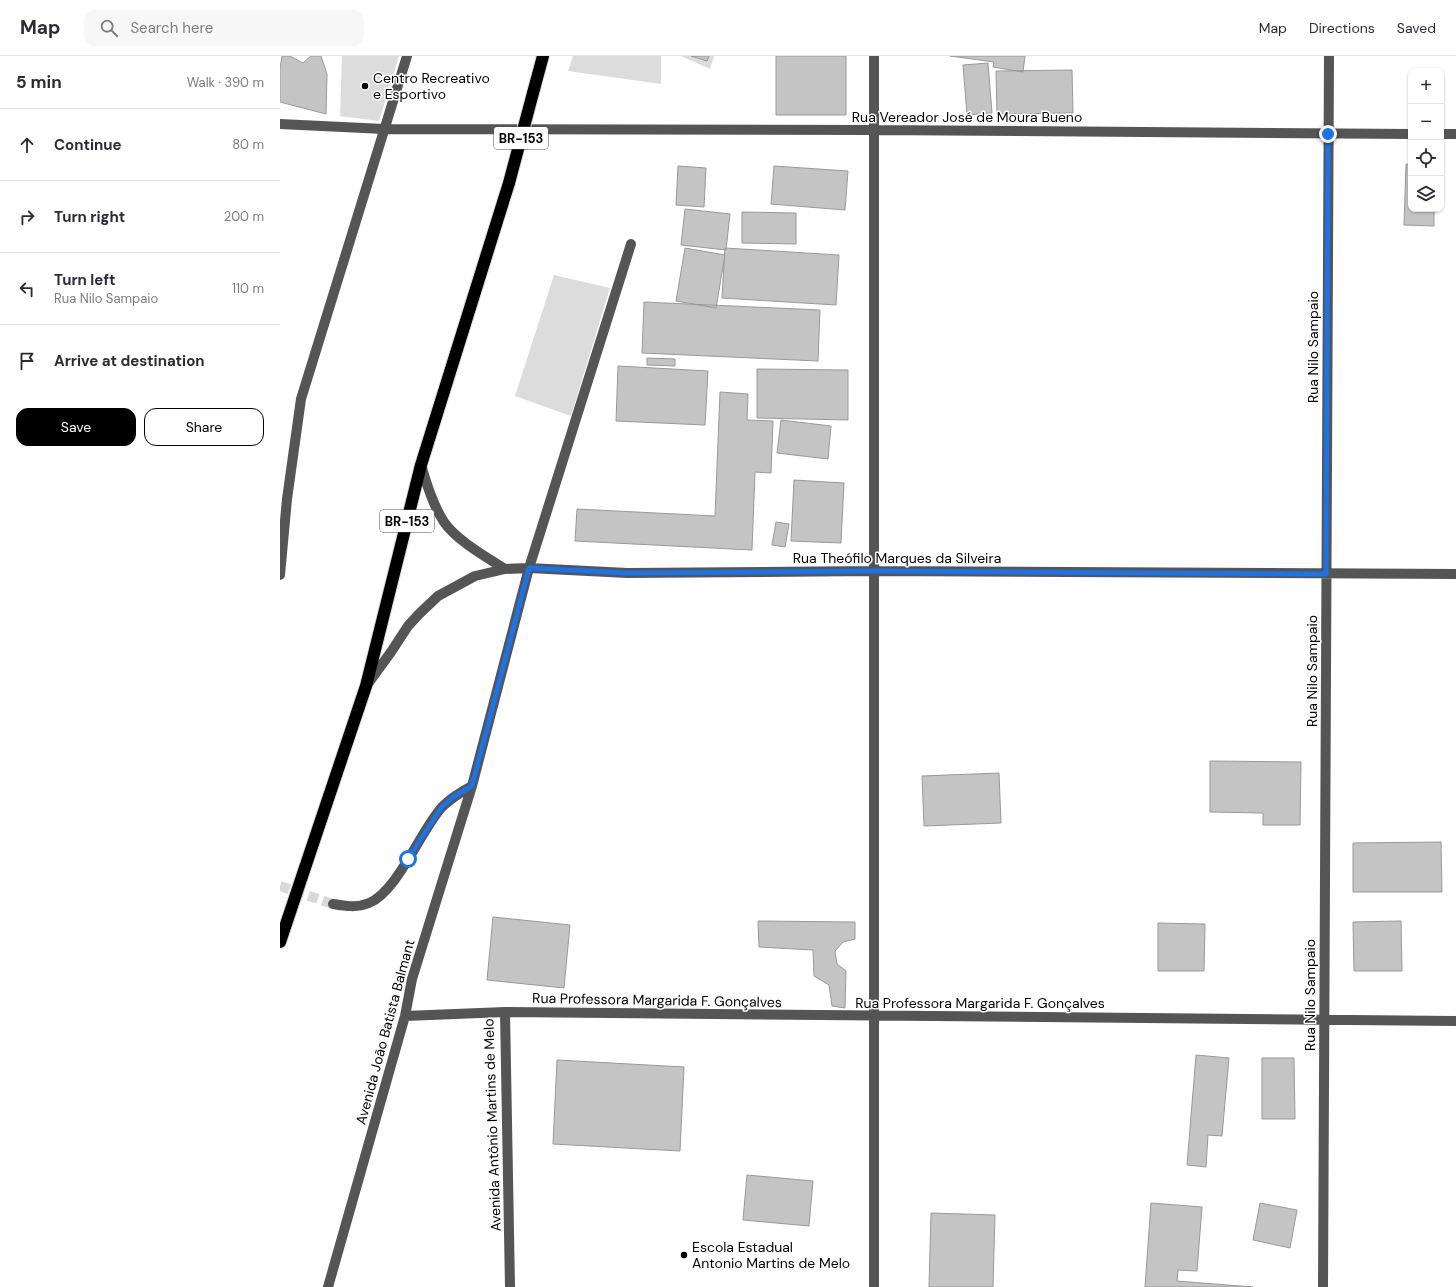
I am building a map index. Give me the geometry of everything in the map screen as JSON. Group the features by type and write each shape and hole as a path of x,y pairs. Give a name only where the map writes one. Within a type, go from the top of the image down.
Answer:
{"highway":[{"name":"BR-153","path":"280,942 366,686 421,466 509,183 543,56"}],"street":[{"path":"280,575 287,499 301,399 407,56"},
{"path":"874,56 874,1287"},
{"name":"Rua Nilo Sampaio","path":"1322,1287 1328,134 1330,56"},
{"name":"Rua Vereador José de Moura Bueno","path":"280,124 384,130 874,130 1408,134"},
{"path":"1444,134 1456,134"},
{"name":"Avenida João Batista Balmant","path":"328,1287 405,1016 412,979 472,786 529,568 631,244"},
{"path":"421,466 429,492 445,524 464,542 505,569"},
{"name":"Rua Theófilo Marques da Silveira","path":"366,686 408,626 438,596 475,576 505,569 529,568 627,573 874,571 1456,574"},
{"path":"332,904 348,907 358,906 369,903 381,896 395,878 441,808 453,797 472,786"},
{"name":"Rua Professora Margarida F. Gonçalves","path":"505,1012 1456,1021"},
{"name":"Avenida Antônio Martins de Melo","path":"405,1016 505,1012 510,1287"}],"shaded area":[{"name":"Centro Recreativo e Esportivo","path":"342,56 399,56 379,121 340,116"},
{"path":"573,56 661,56 661,84 568,71"},
{"path":"681,56 714,56 710,69"},
{"path":"554,275 610,288 571,416 515,396"}],"building":[{"path":"282,56 290,56 303,63 311,56 321,56 327,74 326,114 280,102 280,69"},
{"path":"691,56 709,56 707,61"},
{"path":"776,56 846,56 846,115 776,115"},
{"path":"950,56 1025,56 1023,72 993,67 994,62"},
{"path":"988,63 992,113 967,115 963,65"},
{"path":"1072,70 1073,113 997,114 996,71"},
{"path":"1406,164 1408,164 1408,212 1434,212 1434,226 1404,225"},
{"path":"678,166 706,168 704,207 676,205"},
{"path":"774,166 848,171 845,210 771,204"},
{"path":"685,209 730,214 726,250 681,245"},
{"path":"742,212 796,213 796,244 742,243"},
{"path":"685,248 725,255 716,308 676,301"},
{"path":"725,248 839,255 836,305 722,298"},
{"path":"644,302 820,310 818,361 642,353"},
{"path":"647,358 675,359 675,366 647,365"},
{"path":"618,366 708,371 705,425 616,421"},
{"path":"757,369 848,370 848,420 757,418"},
{"path":"720,392 748,394 747,420 773,421 771,473 755,472 752,550 575,541 577,509 715,516"},
{"path":"781,420 831,426 828,459 777,453"},
{"path":"794,480 844,483 841,543 791,541"},
{"path":"776,522 789,524 785,547 772,545"},
{"path":"1210,761 1301,762 1300,825 1263,825 1263,813 1210,812"},
{"path":"999,773 1001,823 924,826 922,776"},
{"path":"1441,842 1442,892 1353,892 1353,843"},
{"path":"493,917 570,925 564,988 487,980"},
{"path":"758,921 855,922 855,939 843,942 835,951 837,964 846,971 845,1008 832,1006 829,985 814,976 813,950 759,947"},
{"path":"1401,921 1402,971 1354,971 1353,922"},
{"path":"1158,923 1205,924 1204,971 1158,971"},
{"path":"1196,1055 1229,1058 1222,1136 1208,1135 1206,1167 1187,1165"},
{"path":"1262,1058 1294,1058 1295,1119 1262,1119"},
{"path":"557,1060 684,1067 680,1151 553,1144"},
{"path":"747,1175 813,1181 809,1226 743,1220"},
{"path":"1151,1203 1202,1207 1197,1271 1178,1270 1177,1281 1253,1287 1145,1287"},
{"path":"1260,1203 1297,1210 1290,1248 1253,1240"},
{"path":"931,1213 995,1215 993,1287 929,1287"}],"tunnel":[{"path":"280,886 333,904"}],"place":[{"name":"Centro Recreativo e Esportivo","path":"365,86"},
{"name":"Escola Estadual Antonio Martins de Melo","path":"684,1255"}],"route":[{"path":"408,859 441,808 453,797 472,786 529,568 627,573 874,571 1326,574 1328,134"}]}
